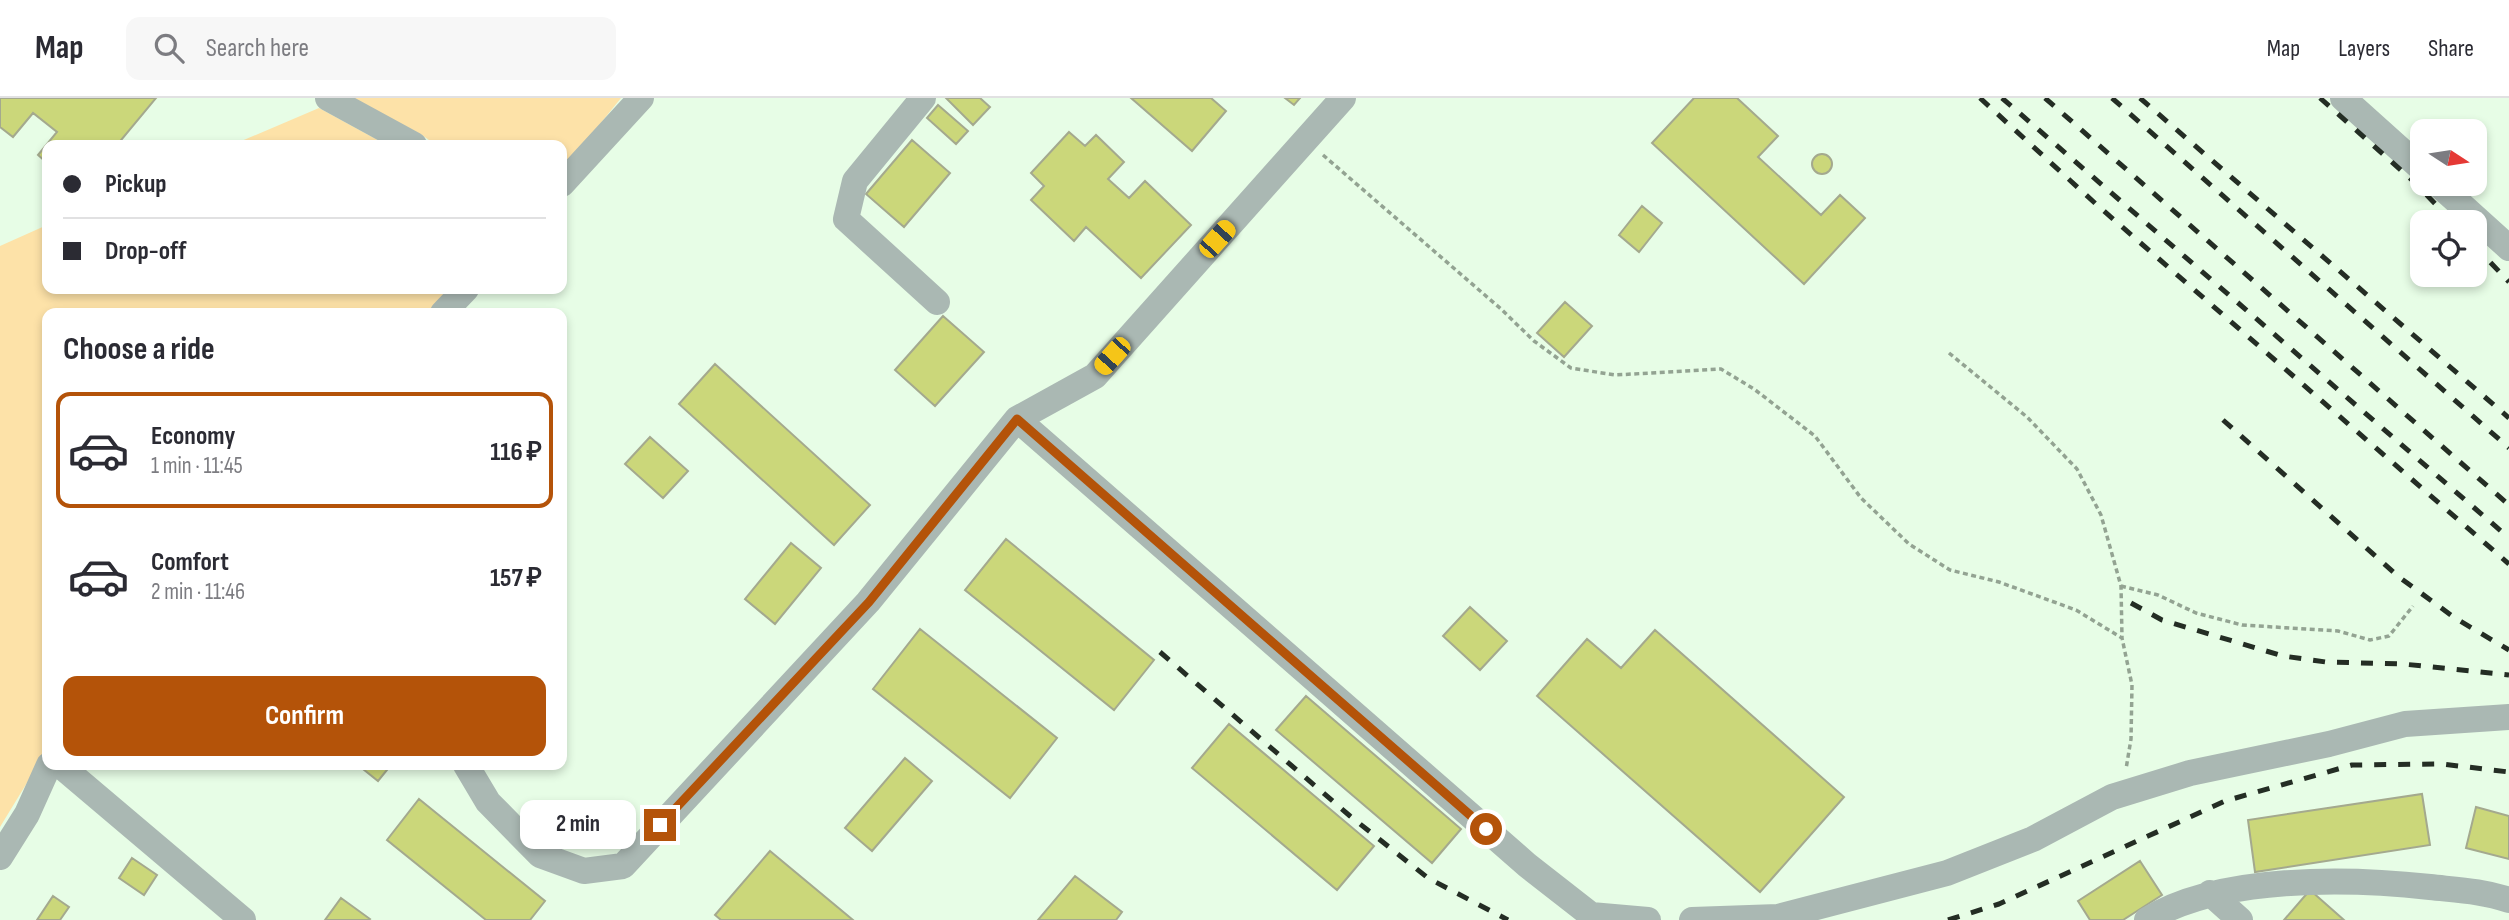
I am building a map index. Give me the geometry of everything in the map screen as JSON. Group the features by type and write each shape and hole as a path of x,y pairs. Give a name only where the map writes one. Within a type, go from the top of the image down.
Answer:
{"street":[{"path":"328,98 405,140"},
{"path":"567,179 641,98"},
{"path":"923,98 855,181 846,219 937,302"},
{"path":"469,770 488,802 540,855 584,871 623,866 869,602 1017,419 1095,376 1343,98"},
{"path":"2343,98 2410,158"},
{"path":"2451,196 2509,248"},
{"path":"448,308 461,294"},
{"path":"1017,419 1527,865 1591,915 1648,920"},
{"path":"1692,920 1778,917 1947,873 2033,839 2112,797 2190,773 2329,744 2405,724 2509,717"},
{"path":"0,857 27,814 47,770"},
{"path":"66,770 243,920"},
{"path":"2147,920 2210,893 2298,882 2375,881 2488,893 2509,900"},
{"path":"2210,893 2240,920"}],"path":[{"path":"1305,140 1501,309 1534,341 1571,368 1615,375 1721,369 1754,389 1815,436 1861,498 1909,544 1950,570 1999,582 2077,610 2122,638"},
{"path":"1949,353 2027,417 2077,469 2101,515 2121,586 2122,638 2132,685 2131,739 2124,793"},
{"path":"2121,586 2158,595 2196,614 2242,625 2338,631 2370,640 2389,636 2413,606"}],"shaded area":[{"path":"353,98 621,98 567,165 567,140 429,140"},
{"path":"319,108 378,140 244,140"},
{"path":"42,227 42,294 446,294 434,308 42,308 42,758 0,827 0,246"}],"building":[{"path":"0,98 156,98 121,140 50,140 57,132 33,113 13,137 0,127"},
{"path":"946,98 980,98 990,107 973,125"},
{"path":"1131,98 1211,98 1226,111 1192,151"},
{"path":"1285,98 1300,98 1294,105"},
{"path":"1694,98 1737,98 1778,136 1758,157 1821,215 1840,195 1865,218 1804,284 1652,143"},
{"path":"938,105 968,131 956,144 927,118"},
{"path":"1069,132 1085,146 1096,135 1124,162 1108,179 1129,198 1145,181 1191,225 1141,278 1086,227 1074,241 1031,200 1044,186 1031,173"},
{"path":"912,140 950,173 904,227 866,194"},
{"path":"1822,154 1829,157 1832,164 1829,171 1822,174 1815,171 1812,164 1815,157"},
{"path":"1642,206 1662,223 1639,252 1619,235"},
{"path":"1565,302 1592,326 1564,357 1537,333"},
{"path":"943,316 984,352 935,406 895,370"},
{"path":"715,364 870,505 834,545 679,404"},
{"path":"650,437 688,471 663,498 625,464"},
{"path":"1006,539 1154,660 1114,710 965,590"},
{"path":"791,543 821,568 775,624 745,599"},
{"path":"1470,607 1507,641 1480,670 1443,636"},
{"path":"920,629 1057,738 1010,798 873,689"},
{"path":"1655,630 1844,797 1760,892 1537,696 1587,639 1621,668"},
{"path":"1306,696 1461,829 1432,863 1276,730"},
{"path":"1229,724 1374,846 1337,890 1192,768"},
{"path":"905,758 932,781 872,851 845,828"},
{"path":"364,770 387,770 378,781"},
{"path":"2422,794 2430,845 2255,872 2248,820"},
{"path":"419,799 545,901 530,920 486,920 387,840"},
{"path":"2476,807 2509,816 2509,859 2466,848"},
{"path":"770,851 853,920 721,920 715,915"},
{"path":"132,858 157,875 144,895 119,878"},
{"path":"2140,861 2162,895 2123,920 2090,920 2078,901"},
{"path":"1075,876 1122,912 1116,920 1038,920"},
{"path":"2310,890 2344,920 2284,920"},
{"path":"53,896 69,907 60,920 37,920"},
{"path":"341,898 370,919 325,920"}],"railway":[{"path":"1980,98 2097,205 2509,564"},
{"path":"2002,98 2509,538"},
{"path":"2045,98 2509,505"},
{"path":"2112,98 2509,448"},
{"path":"2140,98 2509,418"},
{"path":"2320,98 2412,180 2441,210"},
{"path":"2487,259 2509,282"},
{"path":"2223,420 2399,577 2455,618 2509,650"},
{"path":"2131,603 2162,620 2283,656 2326,662 2403,664 2509,675"},
{"path":"1160,652 1350,816 1428,878 1508,920"},
{"path":"1948,920 1999,904 2225,801 2352,765 2442,764 2509,772"}],"route":[{"path":"660,825 869,602 1017,419 1486,829"}]}
